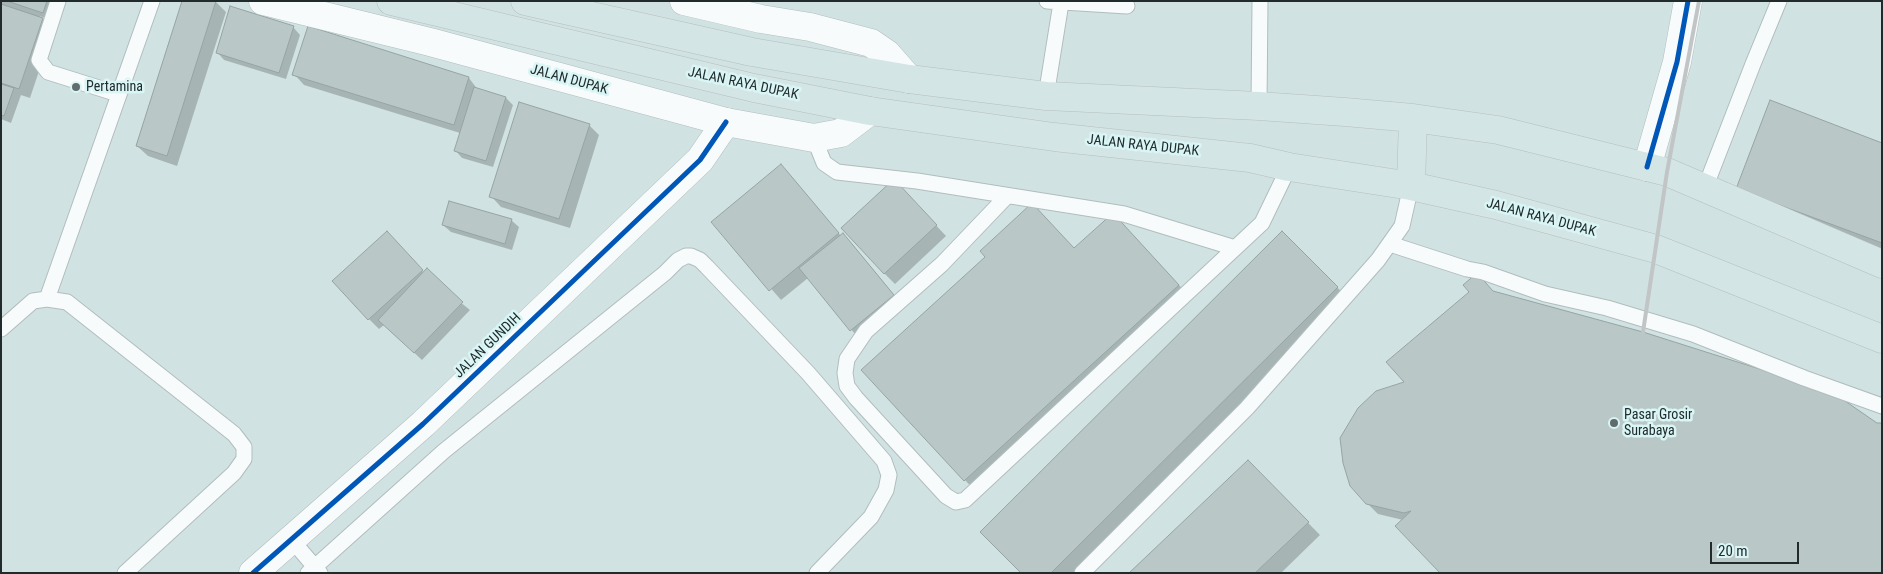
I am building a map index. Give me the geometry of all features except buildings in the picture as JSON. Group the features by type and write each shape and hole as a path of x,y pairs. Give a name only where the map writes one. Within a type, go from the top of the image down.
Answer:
{"main road":[{"name":"JALAN DUPAK","path":"263,1 352,12 726,122 814,138 841,133 870,111"},
{"name":"JALAN RAYA DUPAK","path":"391,1 754,88 870,111 1054,137 1250,158 1288,167 1411,186 1496,205 1656,249 1882,339"},
{"path":"525,1 752,52 909,78 1046,96 1259,106 1413,118 1498,130 1667,172 1882,264"},
{"path":"684,1 810,27 871,43 887,54 909,78"},
{"path":"1647,167 1677,62 1688,1"},
{"path":"1411,186 1413,118"},
{"name":"JALAN GUNDIH","path":"252,573 423,424 693,167 700,160 726,122"}],"lane":[{"path":"58,1 39,60 48,72 118,94"},
{"path":"47,299 152,1"},
{"path":"1259,106 1260,1"},
{"path":"1705,188 1779,1"},
{"path":"1046,96 1054,2 1127,6"},
{"path":"814,138 824,164 837,172 917,180 1124,214 1235,248"},
{"path":"1007,196 942,264 866,331 848,359 845,373 848,386 856,398 946,496 956,502 965,500 1262,222 1288,167"},
{"path":"1082,573 1247,408 1390,244 1402,226 1411,186"},
{"path":"1390,244 1467,269 1483,272 1545,294 1607,308 1693,334 1804,378 1882,406"},
{"path":"291,539 314,571 444,451 650,285 678,260 686,256 692,256 700,260 707,267 808,373 884,461 889,475 886,490 871,517 817,573"},
{"path":"1,329 32,301 47,299 67,302 234,434 244,447 244,459 234,473 125,573"}],"railway":[{"path":"1643,332 1667,172 1699,1"}],"cycle path":[{"path":"1647,167 1677,62 1688,1"},
{"path":"253,573 423,424 700,160 726,122"}],"place":[{"name":"Pertamina","path":"76,87"},
{"name":"Pasar Grosir Surabaya","path":"1614,423"}]}
